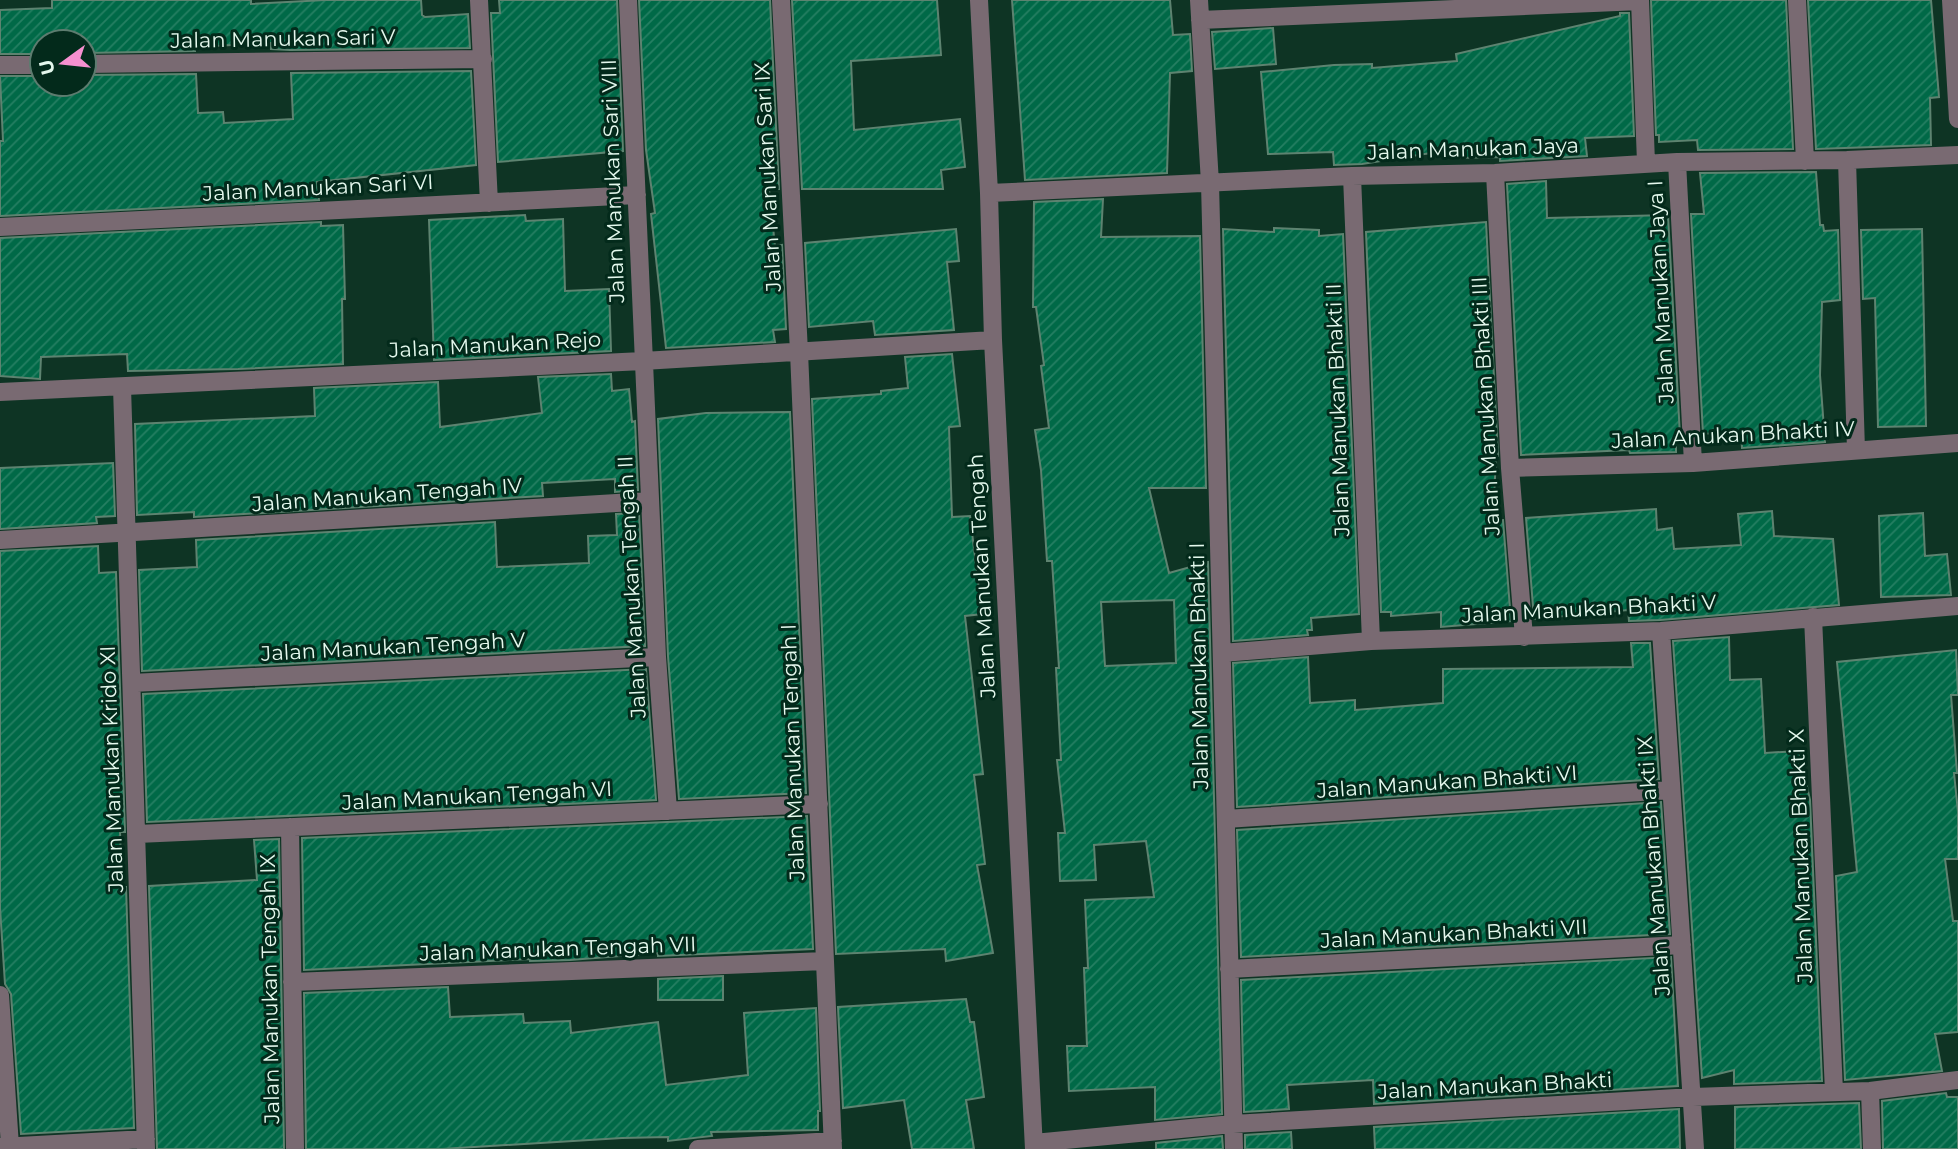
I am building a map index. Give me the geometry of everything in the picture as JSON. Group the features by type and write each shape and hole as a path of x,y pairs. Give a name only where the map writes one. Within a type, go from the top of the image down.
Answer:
{"street":[{"path":"480,0 489,202"},
{"name":"Jalan Manukan Sari VIII","path":"628,0 643,361"},
{"name":"Jalan Manukan Sari IX","path":"781,0 799,352"},
{"name":"Jalan Manukan Tengah","path":"979,0 993,340 1034,1146"},
{"name":"Jalan Manukan Bhakti I","path":"1199,0 1210,183 1234,1149"},
{"path":"1797,0 1805,161"},
{"path":"1951,0 1958,119"},
{"path":"1200,20 1640,1 1646,163"},
{"name":"Jalan Manukan Sari V","path":"98,64 483,59"},
{"path":"0,65 28,65"},
{"name":"Jalan Manukan Jaya","path":"989,193 1352,176 1495,173 1646,163 1847,160 1958,155"},
{"path":"1847,160 1856,450"},
{"name":"Jalan Manukan Jaya I","path":"1677,162 1693,463"},
{"name":"Jalan Manukan Bhakti III","path":"1495,173 1510,468 1524,636"},
{"name":"Jalan Manukan Bhakti II","path":"1352,176 1371,641"},
{"name":"Jalan Manukan Sari VI","path":"0,227 637,194"},
{"name":"Jalan Manukan Rejo","path":"0,392 643,361 993,340"},
{"name":"Jalan Manukan Tengah I","path":"799,352 833,1145"},
{"name":"Jalan Manukan Tengah II","path":"643,361 657,657 668,811"},
{"name":"Jalan Manukan Krido XI","path":"122,387 146,1144"},
{"name":"Jalan Anukan Bhakti IV","path":"1510,468 1693,463 1958,443"},
{"name":"Jalan Manukan Tengah IV","path":"0,540 650,501"},
{"name":"Jalan Manukan Bhakti V","path":"1222,653 1371,641 1661,631 1958,606"},
{"name":"Jalan Manukan Bhakti X","path":"1813,617 1834,1092"},
{"name":"Jalan Manukan Bhakti IX","path":"1661,631 1695,1149"},
{"name":"Jalan Manukan Tengah V","path":"132,683 657,657"},
{"name":"Jalan Manukan Bhakti VI","path":"1226,819 1671,790"},
{"name":"Jalan Manukan Tengah VI","path":"137,834 818,804"},
{"name":"Jalan Manukan Tengah IX","path":"290,827 295,1149"},
{"name":"Jalan Manukan Bhakti VII","path":"1229,969 1682,946"},
{"name":"Jalan Manukan Tengah VII","path":"292,982 825,961"},
{"path":"0,995 5,1147 146,1144"},
{"name":"Jalan Manukan Bhakti","path":"1034,1146 1233,1125 1693,1097 1870,1091 1958,1080"},
{"path":"1870,1091 1872,1149"},
{"path":"698,1149 833,1145"}],"building":[{"path":"52,0 251,0 251,4 325,0 421,0 422,15 425,17 468,14 470,48 290,50 271,49 271,43 195,47 195,51 98,53 98,28 28,28 28,54 0,54 0,10 52,8"},
{"path":"499,0 617,0 623,151 498,162 491,13 500,13"},
{"path":"639,0 770,0 779,189 769,189 775,246 782,245 786,329 773,330 775,342 666,348 651,214 655,213 646,150"},
{"path":"792,0 937,0 941,55 851,61 854,130 960,119 965,167 941,170 943,189 802,189"},
{"path":"1012,0 1170,0 1173,35 1190,34 1192,71 1170,73 1167,173 1025,180"},
{"path":"1651,0 1786,0 1793,149 1698,150 1697,140 1659,142 1659,135 1656,135"},
{"path":"1808,0 1931,0 1939,97 1930,98 1931,145 1816,149"},
{"path":"1620,13 1629,13 1634,136 1585,138 1587,156 1500,161 1500,157 1456,158 1456,149 1362,164 1334,165 1333,152 1268,154 1261,72 1334,65 1372,64 1372,68 1457,61 1456,54 1620,16"},
{"path":"1273,28 1276,64 1215,69 1212,32"},
{"path":"471,71 476,165 317,182 319,200 0,216 0,141 3,141 0,76 28,76 28,98 98,98 98,75 196,74 198,113 223,112 224,123 293,119 291,73"},
{"path":"1816,172 1820,225 1823,225 1824,231 1838,230 1840,300 1822,302 1820,375 1825,442 1742,448 1741,431 1703,434 1691,214 1704,214 1700,173"},
{"path":"1546,181 1547,218 1668,215 1680,436 1676,436 1676,452 1630,453 1629,450 1521,455 1507,184"},
{"path":"1103,199 1101,237 1200,236 1206,488 1149,488 1169,573 1208,562 1222,1114 1155,1120 1155,1087 1069,1091 1067,1046 1087,1046 1085,900 1154,897 1146,841 1094,845 1096,880 1060,881 1058,833 1065,833 1057,760 1061,760 1056,668 1059,668 1052,561 1047,561 1041,470 1035,430 1049,428 1041,366 1044,365 1036,307 1033,307 1034,202","holes":["1174,600 1176,663 1105,666 1101,602"]},
{"path":"525,215 526,221 563,219 565,291 609,289 611,351 434,360 429,220"},
{"path":"321,222 321,226 343,225 343,364 128,371 127,354 41,357 40,379 0,376 0,238"},
{"path":"1486,222 1498,456 1493,521 1503,520 1511,621 1441,627 1441,612 1391,616 1391,612 1381,612 1366,232"},
{"path":"1274,228 1319,230 1319,236 1343,234 1359,614 1311,618 1312,630 1307,630 1308,635 1233,641 1223,229 1274,232"},
{"path":"956,229 959,261 947,262 954,330 875,335 873,321 809,327 805,243"},
{"path":"1922,229 1926,426 1878,427 1875,298 1863,299 1861,230"},
{"path":"952,354 960,426 949,427 952,517 970,516 982,614 965,616 983,774 974,775 985,864 977,865 993,953 946,961 945,949 836,954 812,399 881,394 881,391 908,388 905,357"},
{"path":"611,374 612,391 629,389 632,422 635,421 638,490 615,492 615,479 542,483 543,496 194,517 194,512 137,515 135,424 315,416 314,388 438,382 440,427 542,413 538,377"},
{"path":"790,412 806,793 679,799 668,656 658,419 706,413"},
{"path":"113,463 115,516 96,517 97,523 0,529 0,468"},
{"path":"1656,509 1657,530 1672,528 1674,549 1741,545 1738,514 1772,511 1774,536 1833,539 1839,605 1660,620 1629,621 1628,610 1534,619 1526,518"},
{"path":"639,513 645,646 142,671 139,570 197,567 196,540 495,522 497,567 589,563 588,536 617,535 616,514"},
{"path":"1923,513 1925,556 1947,554 1951,595 1881,597 1879,516"},
{"path":"98,546 99,573 116,572 125,832 120,832 122,887 126,887 134,1128 21,1134 11,994 5,984 0,908 0,551"},
{"path":"1729,637 1730,680 1761,679 1765,753 1799,751 1810,800 1822,1081 1734,1084 1734,1070 1702,1078 1673,641"},
{"path":"1631,643 1650,643 1659,779 1237,807 1233,663 1308,657 1310,703 1355,700 1355,710 1443,703 1443,669 1633,667"},
{"path":"1956,650 1958,695 1951,695 1957,773 1954,773 1958,812 1958,859 1945,859 1953,921 1958,921 1958,1032 1935,1034 1942,1071 1845,1080 1836,876 1857,872 1837,662"},
{"path":"646,669 656,800 147,822 143,694"},
{"path":"1661,802 1670,934 1241,957 1237,830"},
{"path":"807,816 813,949 658,956 658,953 570,960 530,959 304,970 302,838"},
{"path":"279,839 284,1149 157,1149 149,886 257,880 254,840"},
{"path":"1671,957 1678,1086 1374,1104 1373,1080 1287,1085 1289,1109 1244,1112 1241,980"},
{"path":"723,976 723,1000 658,1000 658,979"},
{"path":"448,987 450,1017 523,1014 524,1023 570,1021 571,1033 658,1022 666,1085 748,1075 744,1013 816,1008 820,1111 818,1130 711,1132 712,1136 668,1141 668,1137 622,1138 442,1149 306,1149 304,993"},
{"path":"966,999 970,1022 974,1022 984,1097 966,1100 974,1149 912,1149 904,1100 843,1108 838,1007"},
{"path":"1946,1093 1947,1097 1958,1097 1958,1149 1883,1149 1882,1101"},
{"path":"1859,1103 1861,1149 1735,1149 1735,1107"},
{"path":"1679,1109 1680,1149 1375,1149 1374,1127"},
{"path":"1291,1132 1292,1149 1245,1149 1245,1135"},
{"path":"1222,1136 1223,1149 1156,1149 1156,1143"}]}
